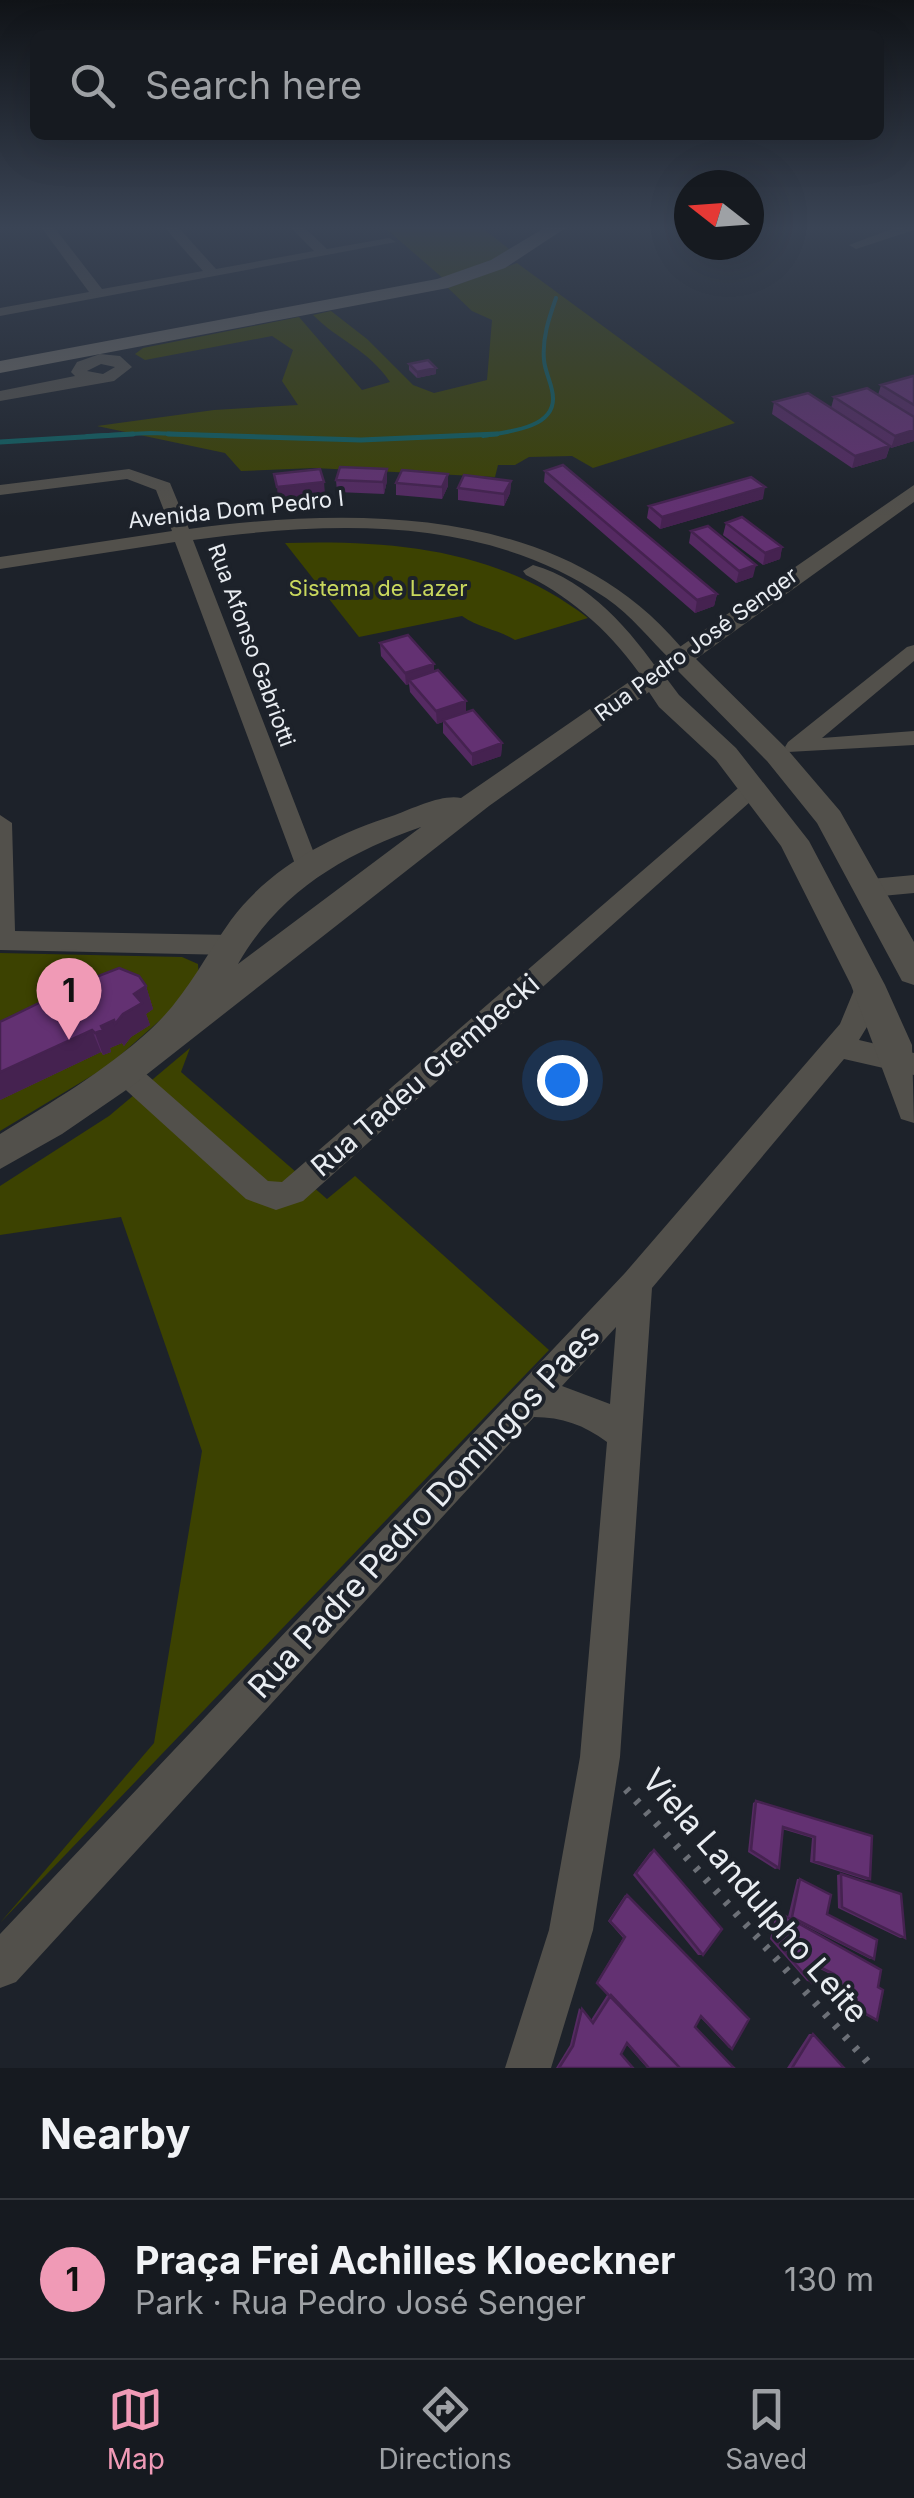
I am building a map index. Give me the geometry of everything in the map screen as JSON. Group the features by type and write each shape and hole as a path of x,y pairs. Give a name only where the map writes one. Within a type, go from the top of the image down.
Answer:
{"main road":[{"path":"1,368 234,324"}],"street":[{"path":"0,396 86,372 1,368"},
{"name":"Rua Afonso Gabriotti","path":"0,490 108,475 150,479 164,487 307,866"},
{"name":"Rua Pedro José Senger","path":"164,1039 259,939 404,856 620,699 661,689 679,657 914,492"},
{"name":"Avenida Dom Pedro I","path":"0,577 330,520 405,522 464,533 541,556 590,579 616,596 679,657"},
{"name":"Avenida Dom Pedro I","path":"0,563 336,532 459,545 555,580 592,608 661,689"},
{"path":"787,751 914,652"},
{"path":"679,657 706,685 787,751 871,888 914,972"},
{"path":"878,742 865,709 887,674"},
{"path":"661,689 678,682 706,685"},
{"path":"661,689 726,754 794,841 868,986 903,1044 914,1108"},
{"path":"787,751 914,738"},
{"name":"Rua Tadeu Grembecki","path":"126,1074 257,1190 276,1197 292,1192 752,788"},
{"name":"Rua Pedro José Senger","path":"0,1153 126,1074 164,1039 259,939 307,866 383,828 479,798"},
{"path":"716,819 734,815 776,820"},
{"path":"0,823 1,940 259,939"},
{"path":"383,828 408,840 404,856"},
{"path":"871,888 914,884"},
{"name":"Rua Padre Pedro Domingos Paes","path":"0,1966 636,1283 857,1022 868,986"},
{"path":"835,1046 903,1044"},
{"path":"528,2068 571,1930 600,1757 636,1283"},
{"path":"528,1400 580,1406 625,1434"}],"path":[{"name":"Viela Landulpho Leite","path":"600,1757 872,2068"}],"green space":[{"path":"266,324 305,324 362,390 390,382 363,353 323,324 347,324 413,385 434,393 487,380 492,324 599,324 735,423 593,468 572,456 529,457 515,465 498,465 495,477 314,468 241,471 225,453 97,426 214,410 298,405 282,381 293,350 272,336 145,360 135,354 143,348"},
{"name":"Sistema de Lazer","path":"285,543 405,547 482,563 554,595 588,618 515,640 462,616 359,637"},
{"path":"0,953 182,957 198,964 199,978 166,1015 108,1066 0,1131"},
{"path":"190,1048 181,1072 327,1199 355,1176 549,1350 0,1923 154,1743 202,1451 121,1217 0,1235 0,1186 109,1116"}],"building":[{"path":"428,360 436,368 417,372 409,364"},
{"path":"913,376 914,405 881,385"},
{"path":"867,388 914,417 914,430 895,436 834,397"},
{"path":"808,393 890,446 855,456 774,402"},
{"path":"563,465 717,594 697,600 545,471"},
{"path":"340,467 387,469 383,482 336,480"},
{"path":"320,469 324,482 277,487 274,474"},
{"path":"402,470 448,474 442,487 396,483"},
{"path":"464,475 511,481 504,494 458,488"},
{"path":"751,477 765,487 662,517 649,506"},
{"path":"742,517 782,547 765,553 726,523"},
{"path":"708,526 756,565 739,571 691,531"},
{"path":"408,635 434,664 405,673 380,643"},
{"path":"438,670 466,701 436,711 409,680"},
{"path":"473,710 502,743 472,754 443,720"},
{"path":"119,968 139,976 146,986 134,994 142,1003 115,1024 114,1020 101,1026 103,1030 92,1030 0,1072 0,1022 78,979 83,982"},
{"path":"756,1801 872,1836 870,1879 814,1861 815,1837 783,1827 779,1868 751,1850"},
{"path":"654,1850 722,1929 703,1955 636,1873"},
{"path":"841,1874 901,1894 905,1938 842,1907"},
{"path":"800,1879 831,1895 827,1914 877,1940 874,1959 792,1917"},
{"path":"627,1895 749,2019 732,2049 701,2016 695,2027 734,2068 680,2068 597,1983 625,1937 610,1921"},
{"path":"780,1913 881,1970 878,1987 883,1990 877,2020 830,1994 834,1974 814,1964 811,1982 773,1938"},
{"path":"611,1995 680,2068 649,2068 627,2043 621,2054 633,2068 559,2068 573,2046 582,2009 593,2023"},
{"path":"813,2034 844,2068 792,2068"}],"waterway":[{"path":"493,434 537,423 551,408 553,393 544,352 548,324"},
{"path":"0,442 133,434"},
{"path":"168,434 207,435"},
{"path":"207,435 361,440 493,434"},
{"path":"483,436 493,434"},
{"path":"493,434 497,434"},
{"path":"87,436 207,435"},
{"path":"207,435 227,436"}],"place":[{"name":"Praça Frei Achilles Kloeckner","path":"69,1040"}]}
